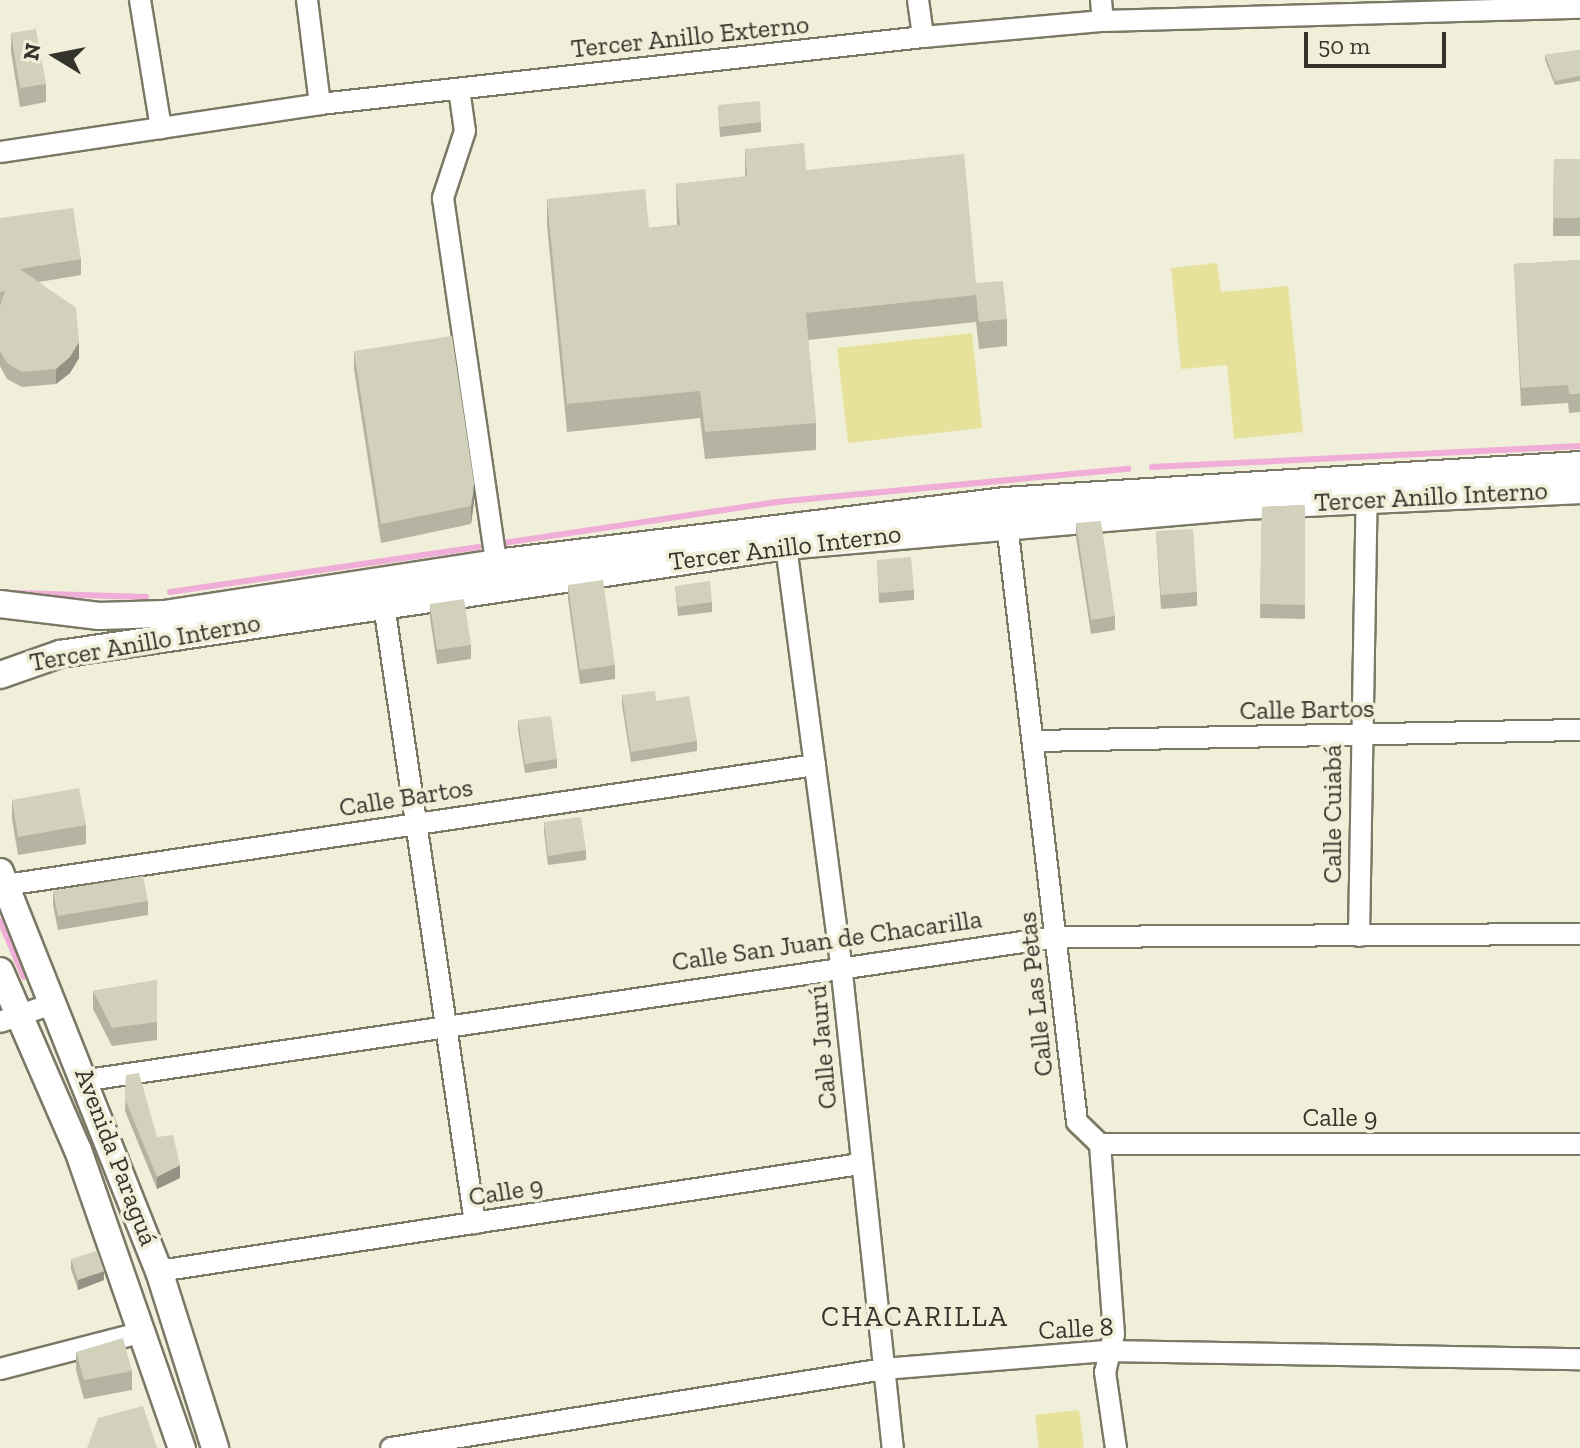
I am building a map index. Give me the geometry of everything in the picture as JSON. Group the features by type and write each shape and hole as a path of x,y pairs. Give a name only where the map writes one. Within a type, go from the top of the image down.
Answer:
{"main road":[{"name":"Tercer Anillo Interno","path":"0,604 99,616 164,614 496,563 722,535 1222,483 1574,465"},
{"path":"1367,499 1381,490 1510,485 1574,465"},
{"path":"1171,513 1199,503 1289,497 1302,479"},
{"path":"722,535 777,539 985,516 1007,524 1026,513 1155,503 1222,483"},
{"name":"Tercer Anillo Interno","path":"0,675 60,654 775,547 1007,524 1367,499 1580,490"},
{"path":"285,619 333,602 474,580 496,563 525,575 703,549 775,547"},
{"name":"Avenida Paraguá","path":"3,878 88,1080 159,1271 215,1448"},
{"name":"Avenida Paraguá","path":"0,971 10,1019 78,1150 182,1448"}],"street":[{"path":"140,0 161,128"},
{"path":"307,0 320,104"},
{"path":"918,0 923,37"},
{"name":"Tercer Anillo Externo","path":"0,152 320,104 923,37 1102,10 1580,8"},
{"path":"459,89 465,131 443,198 496,563"},
{"name":"Calle Cuiabá","path":"1359,936 1359,735 1367,499"},
{"name":"Calle Las Petas","path":"1007,524 1036,741 1077,1122 1100,1144"},
{"name":"Calle Jaurú","path":"775,547 815,765 841,964 860,1164 893,1448"},
{"path":"384,605 421,821 475,1223"},
{"name":"Calle Bartos","path":"1036,741 1580,730"},
{"name":"Calle Bartos","path":"3,878 815,765"},
{"name":"Calle San Juan de Chacarilla","path":"88,1080 841,964 1056,937 1580,934"},
{"path":"10,1019 55,1003"},
{"path":"1100,1144 1114,1334 1106,1351 1116,1448"},
{"name":"Calle 9","path":"1100,1144 1580,1144"},
{"name":"Calle 9","path":"159,1271 860,1164"},
{"path":"0,1369 143,1332"},
{"name":"Calle 8","path":"391,1448 883,1369 1106,1351 1580,1359"}],"shaded area":[{"path":"1217,263 1221,292 1288,286 1303,432 1234,439 1227,365 1181,369 1171,268"},
{"path":"972,333 982,428 848,443 837,348"},
{"path":"1079,1410 1084,1448 1039,1448 1035,1415"}],"building":[{"path":"36,29 46,84 20,88 11,33"},
{"path":"1580,50 1580,76 1555,81 1545,55"},
{"path":"760,101 761,122 720,127 718,105"},
{"path":"804,143 806,170 964,154 976,283 1003,281 1007,319 979,322 976,295 806,313 816,423 705,432 700,391 567,404 547,199 645,189 649,228 680,225 676,184 747,176 745,149"},
{"path":"1554,159 1580,159 1580,218 1553,218"},
{"path":"73,208 81,259 20,269 76,308 79,342 70,357 56,369 22,372 7,363 0,351 0,306 5,291 0,292 0,218"},
{"path":"1580,260 1580,394 1569,394 1568,385 1521,388 1514,264"},
{"path":"452,336 474,483 471,506 381,524 354,351"},
{"path":"1305,505 1305,605 1260,604 1262,507"},
{"path":"1101,521 1115,616 1091,620 1076,523"},
{"path":"1193,529 1197,592 1161,595 1156,531"},
{"path":"911,557 914,590 879,593 877,560"},
{"path":"603,580 615,665 580,670 568,585"},
{"path":"710,581 712,602 678,607 675,586"},
{"path":"464,599 471,645 437,650 430,604"},
{"path":"655,691 656,701 689,696 697,741 631,752 622,695"},
{"path":"551,716 557,759 525,764 518,720"},
{"path":"79,788 86,825 18,837 12,800"},
{"path":"581,817 586,850 548,856 544,822"},
{"path":"143,876 148,901 58,916 53,891"},
{"path":"157,980 157,1022 112,1028 93,991"},
{"path":"139,1073 157,1137 173,1135 180,1165 157,1177 125,1099 126,1075"},
{"path":"97,1251 104,1271 78,1280 71,1259"},
{"path":"123,1338 132,1371 84,1380 76,1352"},
{"path":"143,1406 157,1448 87,1448 98,1418"}],"waterway":[{"path":"1152,467 1580,446"},
{"path":"503,543 776,502 1128,469"},
{"path":"170,592 479,547"},
{"path":"16,593 146,597"},
{"path":"0,921 24,977"}],"district":[{"name":"CHACARILLA","path":"915,1317"}]}
